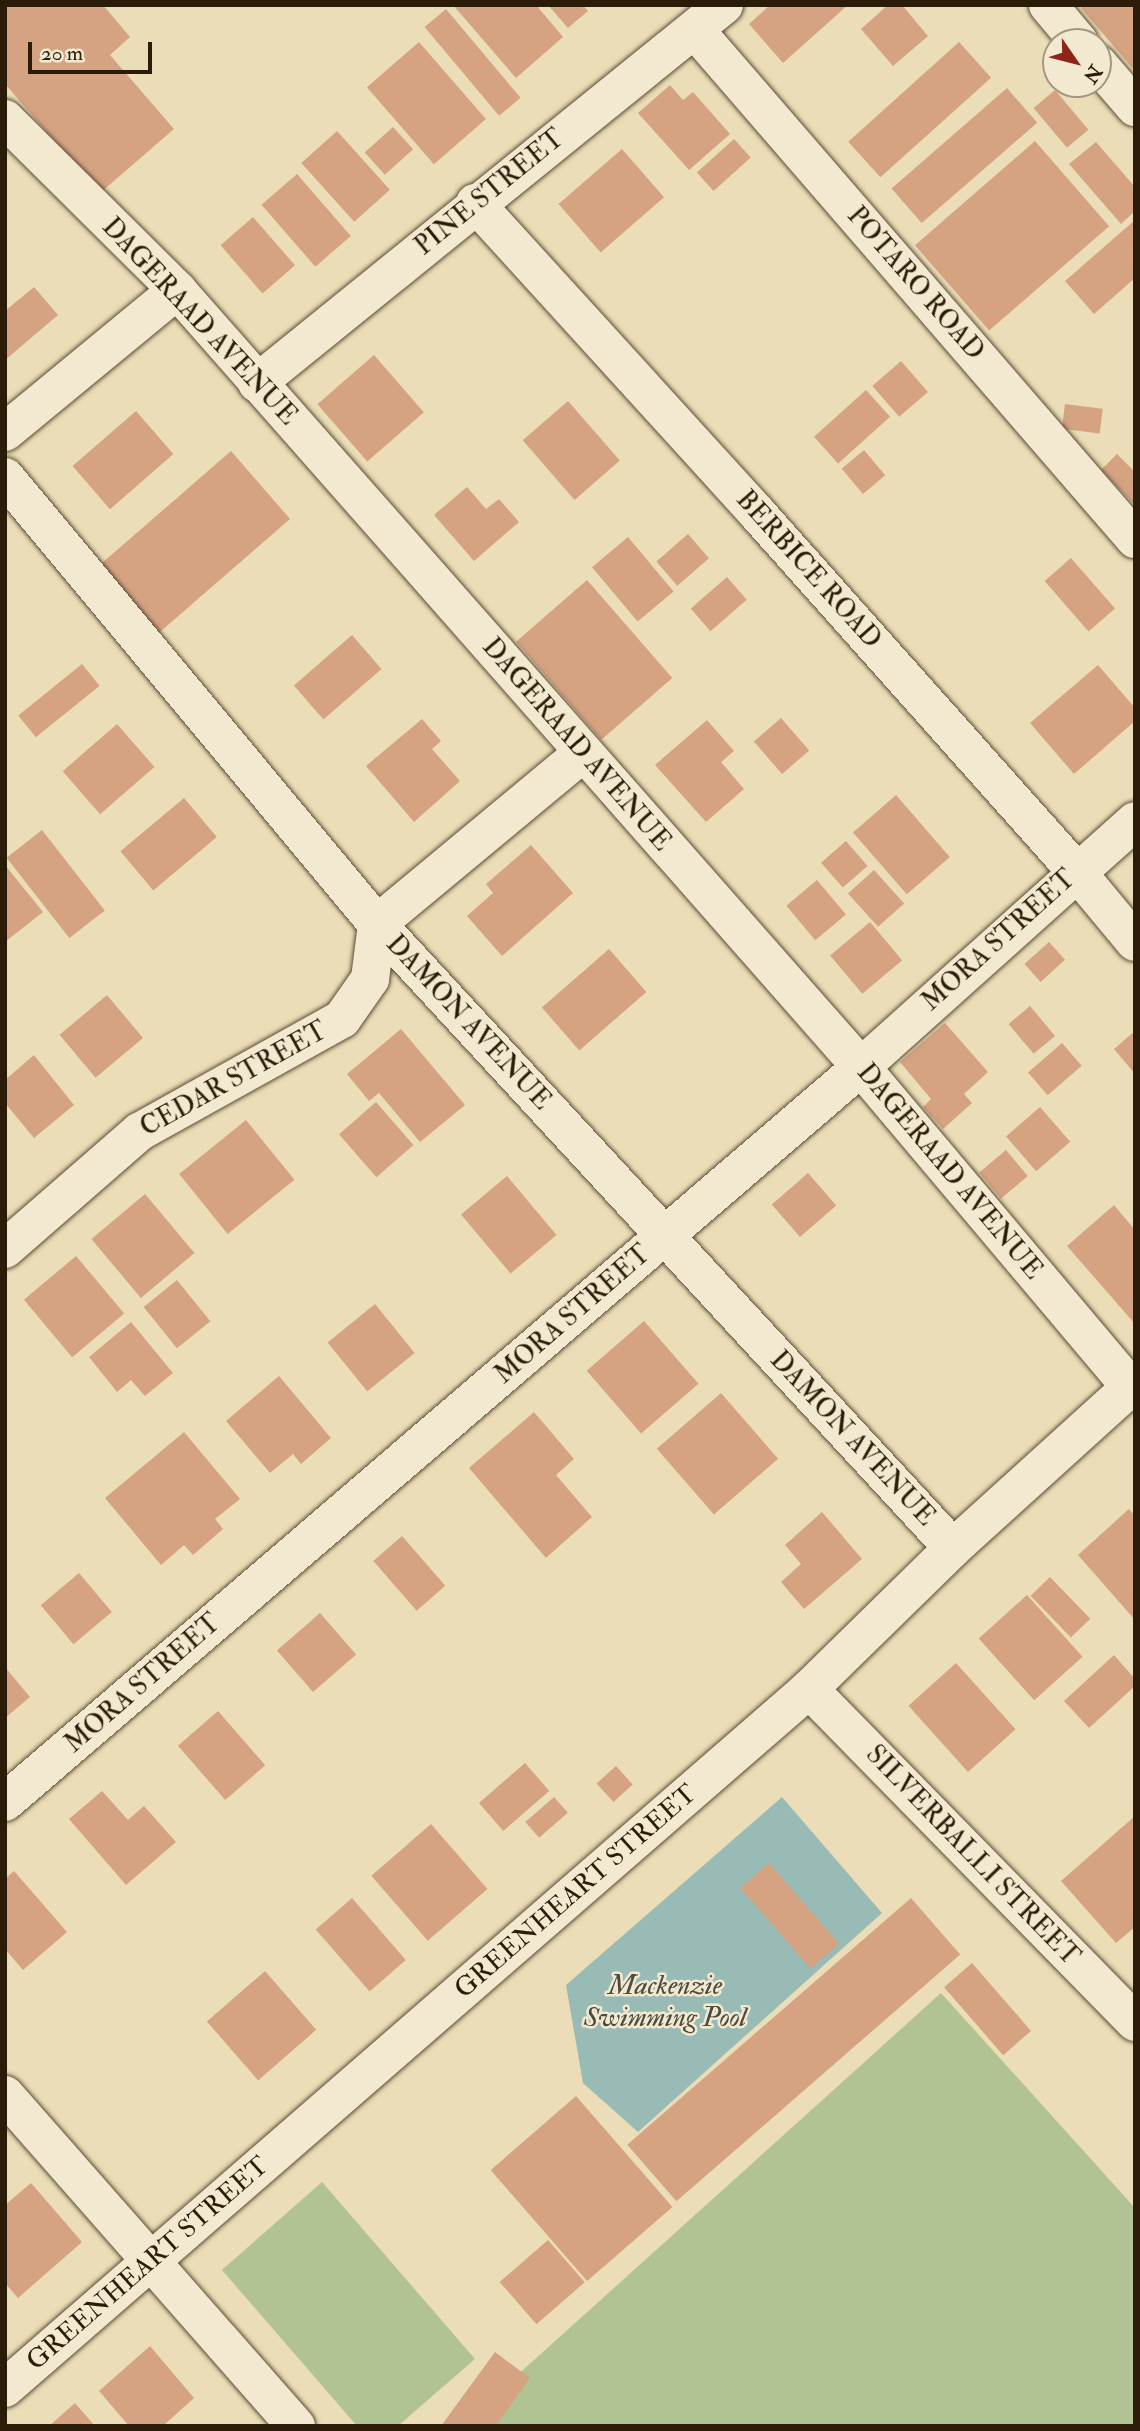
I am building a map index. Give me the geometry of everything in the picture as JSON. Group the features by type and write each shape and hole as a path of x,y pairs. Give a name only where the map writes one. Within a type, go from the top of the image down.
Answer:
{"street":[{"name":"PINE STREET","path":"257,383 475,203 724,5"},
{"path":"1048,5 1067,28"},
{"name":"POTARO ROAD","path":"695,30 1135,539"},
{"path":"1112,80 1135,107"},
{"name":"DAGERAAD AVENUE","path":"5,119 177,290 861,1067 1132,1385"},
{"name":"BERBICE ROAD","path":"475,203 1076,871 1135,943"},
{"path":"5,432 177,290"},
{"name":"DAMON AVENUE","path":"5,477 377,924 953,1548"},
{"path":"377,924 583,753"},
{"name":"MORA STREET","path":"5,1801 861,1067 1076,871 1135,821"},
{"name":"CEDAR STREET","path":"5,1249 139,1132 342,1019 370,979 377,924"},
{"name":"GREENHEART STREET","path":"5,2388 808,1689 953,1548 1132,1385"},
{"name":"SILVERBALLI STREET","path":"808,1689 1132,2015"},
{"path":"5,2095 153,2260 296,2426"}],"green space":[{"path":"941,1993 1135,2208 1135,2426 461,2426"},
{"path":"322,2182 475,2359 398,2426 357,2426 222,2270"}],"water":[{"name":"Mackenzie Swimming Pool","path":"782,1797 882,1913 638,2132 583,2083 566,1985"}],"building":[{"path":"5,5 103,5 130,37 110,55 174,129 100,193 5,84"},
{"path":"453,5 536,5 563,37 516,78"},
{"path":"548,5 583,5 588,11 568,28"},
{"path":"770,5 848,5 783,63 749,24"},
{"path":"888,5 902,5 928,36 893,66 861,29"},
{"path":"1084,5 1135,5 1135,71 1112,44 1112,28 1098,28 1081,8"},
{"path":"446,9 521,98 499,116 425,27"},
{"path":"419,42 486,119 434,164 367,87"},
{"path":"959,42 991,78 880,177 848,142"},
{"path":"670,85 683,100 693,92 730,134 689,170 638,113"},
{"path":"1007,88 1037,123 922,223 892,188"},
{"path":"1045,98 1062,98 1088,130 1067,148 1034,108"},
{"path":"393,127 413,149 385,175 365,152"},
{"path":"337,131 390,190 354,222 301,163"},
{"path":"734,139 751,158 714,191 697,172"},
{"path":"1035,141 1109,226 989,331 915,245"},
{"path":"1096,142 1135,187 1135,211 1121,224 1069,164"},
{"path":"622,149 664,197 601,252 559,204"},
{"path":"297,174 351,236 315,267 262,205"},
{"path":"253,217 295,265 263,294 221,245"},
{"path":"1135,220 1135,278 1094,314 1065,281"},
{"path":"34,287 58,315 5,360 5,311"},
{"path":"374,355 424,412 367,462 317,404"},
{"path":"901,361 928,392 899,417 872,386"},
{"path":"866,390 890,417 838,464 814,437"},
{"path":"568,401 620,461 575,500 523,440"},
{"path":"1065,404 1103,409 1100,433 1062,429"},
{"path":"136,411 173,454 110,509 73,466"},
{"path":"864,450 885,475 863,494 842,469"},
{"path":"231,451 290,519 156,635 97,567"},
{"path":"1117,454 1135,472 1133,503 1101,470"},
{"path":"467,487 486,509 499,499 519,522 474,561 434,515"},
{"path":"688,534 709,558 677,586 656,562"},
{"path":"628,537 674,591 638,622 592,567"},
{"path":"1071,558 1115,609 1089,632 1045,581"},
{"path":"727,577 747,600 710,631 691,608"},
{"path":"587,580 672,678 601,740 516,642"},
{"path":"352,635 382,669 323,719 294,686"},
{"path":"82,664 100,686 36,737 18,716"},
{"path":"1098,665 1135,708 1135,721 1074,774 1030,723"},
{"path":"781,718 809,750 782,774 754,742"},
{"path":"422,719 441,741 432,749 460,781 414,822 366,766"},
{"path":"707,720 734,751 721,762 744,789 706,822 655,765"},
{"path":"117,724 154,767 100,814 63,771"},
{"path":"896,795 950,857 907,894 853,832"},
{"path":"184,798 217,837 153,890 120,851"},
{"path":"42,830 105,910 69,938 7,858"},
{"path":"846,841 868,866 843,888 821,863"},
{"path":"531,845 573,893 502,956 467,916 493,893 486,884"},
{"path":"5,865 43,912 5,942"},
{"path":"874,870 904,903 878,927 848,893"},
{"path":"817,880 846,914 815,940 786,906"},
{"path":"870,922 902,960 862,994 830,955"},
{"path":"1049,942 1065,960 1041,982 1024,964"},
{"path":"609,949 646,992 579,1050 542,1007"},
{"path":"107,995 143,1038 96,1078 60,1035"},
{"path":"1030,1006 1055,1036 1034,1054 1009,1024"},
{"path":"945,1023 988,1072 964,1094 972,1103 943,1129 923,1107 931,1099 900,1062"},
{"path":"401,1029 465,1105 420,1142 379,1093 369,1101 347,1074"},
{"path":"1135,1031 1135,1074 1114,1049"},
{"path":"1062,1043 1082,1066 1048,1095 1028,1073"},
{"path":"34,1055 74,1105 34,1138 5,1103 5,1080"},
{"path":"376,1102 413,1145 376,1177 339,1134"},
{"path":"1040,1107 1070,1142 1036,1171 1006,1137"},
{"path":"246,1120 294,1180 228,1234 179,1174"},
{"path":"1006,1150 1028,1176 1001,1199 979,1172"},
{"path":"808,1173 836,1205 800,1237 772,1204"},
{"path":"507,1176 556,1235 511,1274 461,1215"},
{"path":"145,1194 194,1253 141,1298 91,1239"},
{"path":"1114,1205 1135,1230 1135,1324 1067,1246"},
{"path":"76,1256 124,1313 72,1357 24,1300"},
{"path":"177,1280 210,1321 177,1348 144,1307"},
{"path":"375,1304 415,1353 367,1391 328,1342"},
{"path":"644,1321 698,1384 641,1434 587,1371"},
{"path":"131,1322 173,1373 145,1396 131,1380 117,1392 89,1357"},
{"path":"279,1376 331,1438 301,1464 293,1454 270,1473 226,1421"},
{"path":"721,1393 778,1459 714,1514 657,1449"},
{"path":"534,1412 574,1459 556,1475 592,1517 546,1558 469,1468"},
{"path":"184,1432 240,1499 215,1519 223,1529 193,1555 184,1545 161,1565 105,1498"},
{"path":"1129,1509 1135,1516 1135,1620 1078,1555"},
{"path":"822,1512 862,1559 804,1609 781,1582 801,1564 785,1545"},
{"path":"402,1536 445,1586 417,1611 373,1561"},
{"path":"79,1573 112,1612 73,1644 41,1605"},
{"path":"1050,1577 1090,1619 1071,1637 1031,1596"},
{"path":"1027,1595 1083,1657 1034,1700 979,1638"},
{"path":"320,1613 356,1655 313,1692 277,1650"},
{"path":"1114,1655 1135,1679 1135,1686 1089,1728 1064,1701"},
{"path":"956,1663 1016,1729 968,1772 908,1706"},
{"path":"5,1667 30,1697 5,1718"},
{"path":"218,1711 265,1765 225,1800 178,1746"},
{"path":"525,1763 549,1791 503,1831 479,1803"},
{"path":"616,1766 633,1785 613,1802 597,1783"},
{"path":"102,1791 128,1820 144,1806 176,1842 126,1885 69,1819"},
{"path":"554,1797 568,1813 539,1838 525,1822"},
{"path":"1135,1816 1135,1927 1116,1943 1061,1881"},
{"path":"431,1824 487,1889 428,1941 371,1876"},
{"path":"769,1863 839,1944 811,1969 740,1888"},
{"path":"14,1871 67,1932 23,1970 5,1949 5,1879"},
{"path":"352,1898 406,1960 370,1991 316,1929"},
{"path":"911,1898 960,1955 676,2201 627,2145"},
{"path":"972,1963 1031,2031 1003,2055 944,1987"},
{"path":"265,1971 316,2030 258,2080 207,2022"},
{"path":"576,2096 672,2207 587,2281 491,2170"},
{"path":"31,2183 82,2242 18,2298 5,2283 5,2205"},
{"path":"548,2240 585,2282 536,2324 500,2282"},
{"path":"150,2346 194,2398 163,2426 129,2426 99,2391"},
{"path":"495,2352 530,2378 496,2426 441,2426"},
{"path":"75,2403 95,2426 49,2426"}]}
